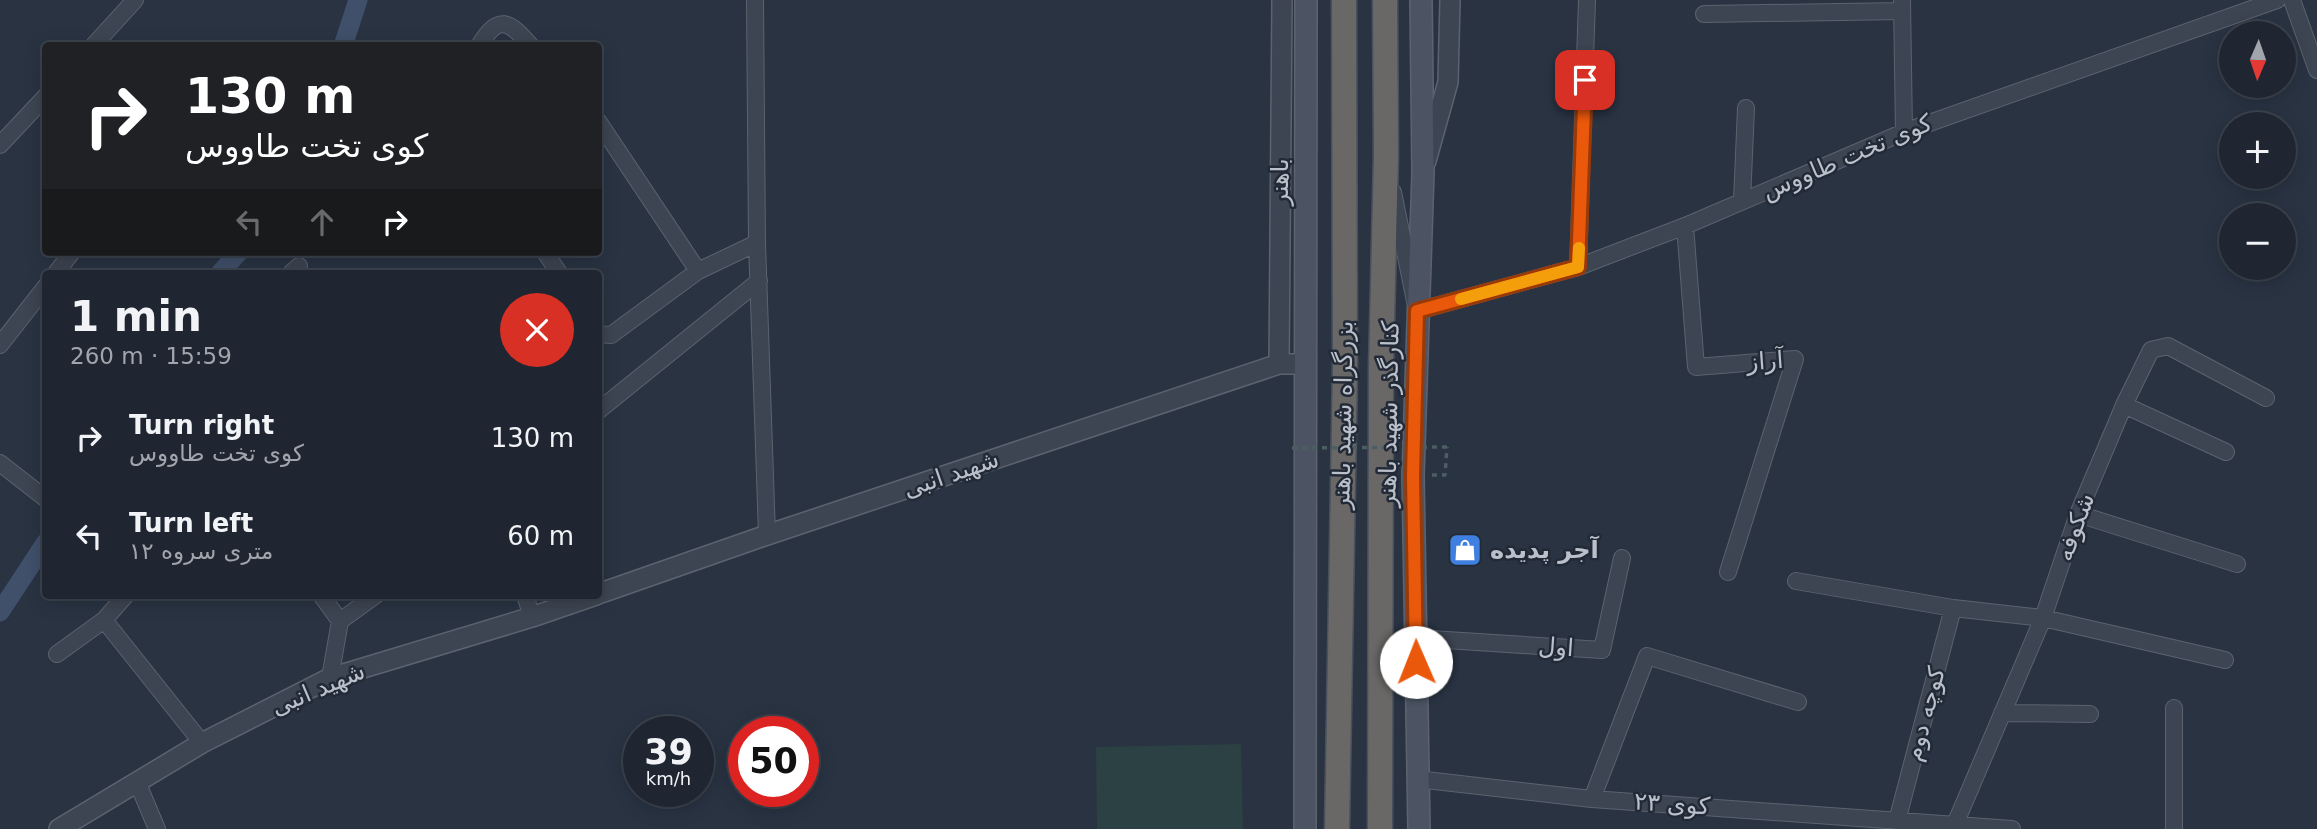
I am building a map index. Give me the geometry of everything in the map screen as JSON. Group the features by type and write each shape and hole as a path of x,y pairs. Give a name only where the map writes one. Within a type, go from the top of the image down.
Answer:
{"highway":[{"name":"بزرگراه شهید باهنر","path":"1337,829 1345,367 1344,0"},
{"name":"بزرگراه شهید باهنر","path":"1380,829 1385,0"},
{"path":"1326,829 1337,784"}],"main road":[{"path":"1306,0 1306,829"},
{"name":"کنارگذر شهید باهنر","path":"1419,829 1413,476 1423,172 1421,0"}],"street":[{"path":"97,42 135,0"},
{"path":"755,0 757,243 767,535"},
{"name":"باهنر","path":"1279,364 1282,0"},
{"path":"1423,172 1448,82 1450,0"},
{"path":"1578,267 1587,0"},
{"name":"کوی تخت طاووس","path":"1417,311 1578,267 1685,226 1904,132 2277,0"},
{"path":"2292,0 2317,70"},
{"path":"1704,14 1902,6 1904,132"},
{"path":"482,42 489,29 498,24 506,24 519,31 528,42"},
{"path":"0,145 42,100"},
{"path":"1742,201 1746,108"},
{"path":"602,127 698,271"},
{"path":"1385,155 1417,311"},
{"name":"آراز","path":"1685,226 1696,367 1795,359 1728,572"},
{"path":"602,334 611,335 698,271 757,243"},
{"path":"58,270 69,256"},
{"path":"602,408 759,281"},
{"path":"0,345 42,291"},
{"name":"شکوفه","path":"1953,827 2043,618 2078,514 2124,405 2151,350 2168,346 2266,398"},
{"name":"شهید انبی","path":"602,592 1279,364 1305,364"},
{"path":"2124,405 2226,452"},
{"path":"0,463 42,496"},
{"path":"2078,514 2237,564"},
{"name":"اول","path":"1415,638 1602,650 1622,558"},
{"path":"1796,581 1953,608 2043,618 2225,660"},
{"path":"57,654 104,620 122,599"},
{"path":"324,599 340,621"},
{"path":"330,678 340,621 370,599"},
{"path":"526,599 532,617"},
{"name":"شهید انبی","path":"59,829 138,784 202,743 330,678 583,599"},
{"name":"کوچه دوم","path":"1897,821 1953,608"},
{"path":"104,620 202,743"},
{"path":"1592,799 1647,656 1798,702"},
{"path":"2174,708 2174,829"},
{"path":"2002,713 2090,714"},
{"name":"کوی ۲۳","path":"1417,779 1592,799 1953,827 2012,829"},
{"path":"138,784 157,829"}],"path":[{"path":"1292,448 1447,447 1445,475"}],"green space":[{"path":"1241,744 1243,829 1097,829 1096,747"}],"waterway":[{"path":"344,42 358,0"},
{"path":"223,270 235,256"},
{"path":"0,612 42,548"}],"slow traffic":[{"path":"1461,299 1578,267 1579,248"}],"place":[{"name":"آجر پدیده","path":"1465,550"}],"route":[{"path":"1416,662 1413,476 1417,311 1578,267 1585,80"}]}
